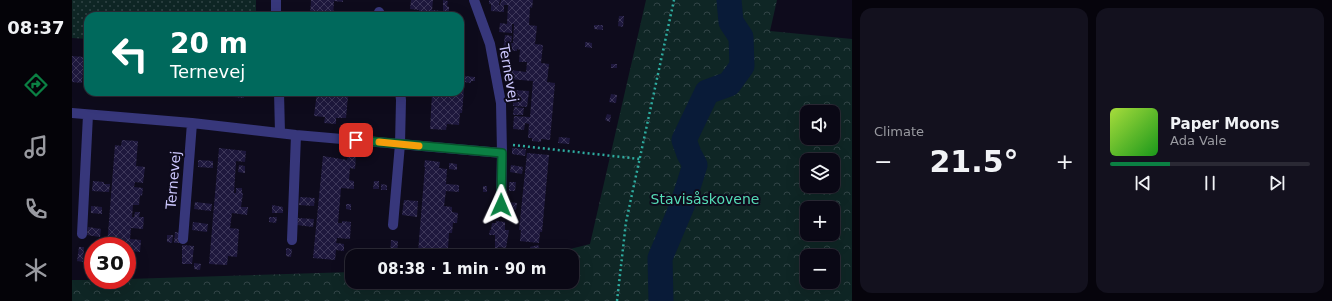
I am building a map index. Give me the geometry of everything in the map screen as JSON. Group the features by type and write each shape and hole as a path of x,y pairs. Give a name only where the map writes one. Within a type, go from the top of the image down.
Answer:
{"street":[{"path":"276,0 276,12"},
{"name":"Ternevej","path":"474,0 490,44 501,103 501,205"},
{"path":"279,96 280,133"},
{"path":"393,225 400,144 400,96"},
{"path":"72,113 192,123 296,135 400,144 502,148"},
{"path":"82,234 88,115"},
{"name":"Ternevej","path":"182,239 192,123"},
{"path":"292,240 296,135"}],"path":[{"path":"617,301 626,222 674,0"},
{"path":"502,148 640,159"}],"green space":[{"path":"72,0 256,0 256,12 84,12 84,39 72,38"},
{"name":"Stavisåskovene","path":"646,0 777,0 770,31 852,39 852,301 72,301 72,280 84,280 84,289 136,289 136,279 345,272 345,289 579,289 579,249 570,249 590,244"}],"building":[{"path":"311,0 343,0 343,2 334,1 333,12 310,12"},
{"path":"411,0 433,0 432,10 442,11 419,12 419,10 410,9"},
{"path":"443,0 448,1 447,6 449,7 449,12 443,11"},
{"path":"489,0 500,0 500,5 501,0 533,0 532,8 530,7 529,25 537,26 535,44 543,45 541,63 549,64 547,82 555,83 550,140 541,139 541,142 532,141 532,138 528,138 529,124 525,123 524,130 513,129 514,116 530,117 533,81 509,79 510,70 526,72 527,62 519,62 520,50 503,50 505,35 512,36 511,43 513,43 514,24 512,24 512,33 499,32 500,23 507,24 508,5 504,5 504,12 491,11 491,4 489,4"},
{"path":"619,16 624,16 623,27 618,26"},
{"path":"594,25 603,25 603,30 594,29"},
{"path":"585,42 592,43 592,48 585,47"},
{"path":"72,56 84,57 82,83 72,82"},
{"path":"611,64 617,64 617,68 611,68"},
{"path":"464,76 475,77 475,81 471,81 471,83 464,82"},
{"path":"513,90 529,91 527,107 513,106"},
{"path":"611,94 617,95 616,103 609,102"},
{"path":"244,96 244,98 233,97"},
{"path":"316,96 348,96 346,118 336,118 336,124 324,123 325,117 314,116"},
{"path":"432,96 463,96 459,125 447,124 446,130 430,129"},
{"path":"514,107 524,108 523,115 513,115"},
{"path":"607,114 611,115 610,122 605,120"},
{"path":"559,137 570,138 569,144 558,143"},
{"path":"122,140 138,141 136,166 145,167 143,183 135,182 134,187 143,188 142,196 140,195 139,205 133,205 132,217 134,217 135,212 140,212 139,217 144,217 143,229 131,228 130,237 108,237 115,145 121,146"},
{"path":"219,148 246,151 245,162 236,161 234,193 236,193 236,188 242,188 243,193 241,207 248,207 247,215 232,213 230,228 239,229 237,257 228,256 227,265 209,264"},
{"path":"512,148 526,149 525,156 512,154"},
{"path":"527,153 549,155 542,232 540,232 539,243 520,241 521,230 519,230"},
{"path":"348,155 356,156 355,169 350,168 349,180 354,181 354,189 341,188 338,223 342,223 342,221 351,222 350,239 337,238 336,243 344,244 344,251 336,250 335,260 313,258 323,156 347,160"},
{"path":"198,160 213,161 213,168 198,167"},
{"path":"425,160 440,162 439,168 447,169 446,184 459,185 459,192 446,191 444,206 452,207 452,212 458,213 457,223 453,223 452,233 449,233 448,248 451,249 418,249"},
{"path":"449,163 457,164 457,170 449,169"},
{"path":"239,165 245,166 245,173 238,172"},
{"path":"511,165 523,167 522,174 510,172"},
{"path":"93,181 110,184 109,192 92,191"},
{"path":"374,181 379,181 379,189 373,189"},
{"path":"509,182 516,182 515,191 509,191"},
{"path":"381,184 387,185 387,190 381,190"},
{"path":"483,186 487,186 487,192 483,192"},
{"path":"300,197 315,198 314,206 299,205"},
{"path":"404,200 418,201 417,217 402,215"},
{"path":"195,202 212,204 211,211 194,209"},
{"path":"507,202 517,203 516,210 506,208"},
{"path":"346,204 351,204 351,210 346,209"},
{"path":"272,205 283,207 283,213 272,213"},
{"path":"91,206 102,207 102,214 91,213"},
{"path":"269,217 277,217 276,223 269,222"},
{"path":"298,218 314,219 313,227 297,225"},
{"path":"496,221 505,222 505,230 509,230 506,248 498,247 498,249 495,249 495,235 489,235 492,223 496,223"},
{"path":"193,222 208,224 207,232 192,230"},
{"path":"88,227 101,229 100,237 87,235"},
{"path":"175,232 182,233 181,243 174,243"},
{"path":"167,235 173,235 172,243 167,242"},
{"path":"136,240 141,240 140,252 136,252"},
{"path":"391,240 398,241 397,249 390,249"},
{"path":"182,245 194,246 192,264 182,264"},
{"path":"538,245 540,249 530,249 530,247"},
{"path":"79,247 84,247 83,262 77,261"},
{"path":"286,248 292,249 291,257 286,256"},
{"path":"194,263 201,264 200,270 194,269"}],"waterway":[{"path":"661,301 660,258 682,206 695,165 684,140 707,92 729,84 742,66 741,37 731,22 729,0"}],"slow traffic":[{"path":"379,142 419,146"}],"route":[{"path":"356,140 502,153 501,205"}]}
